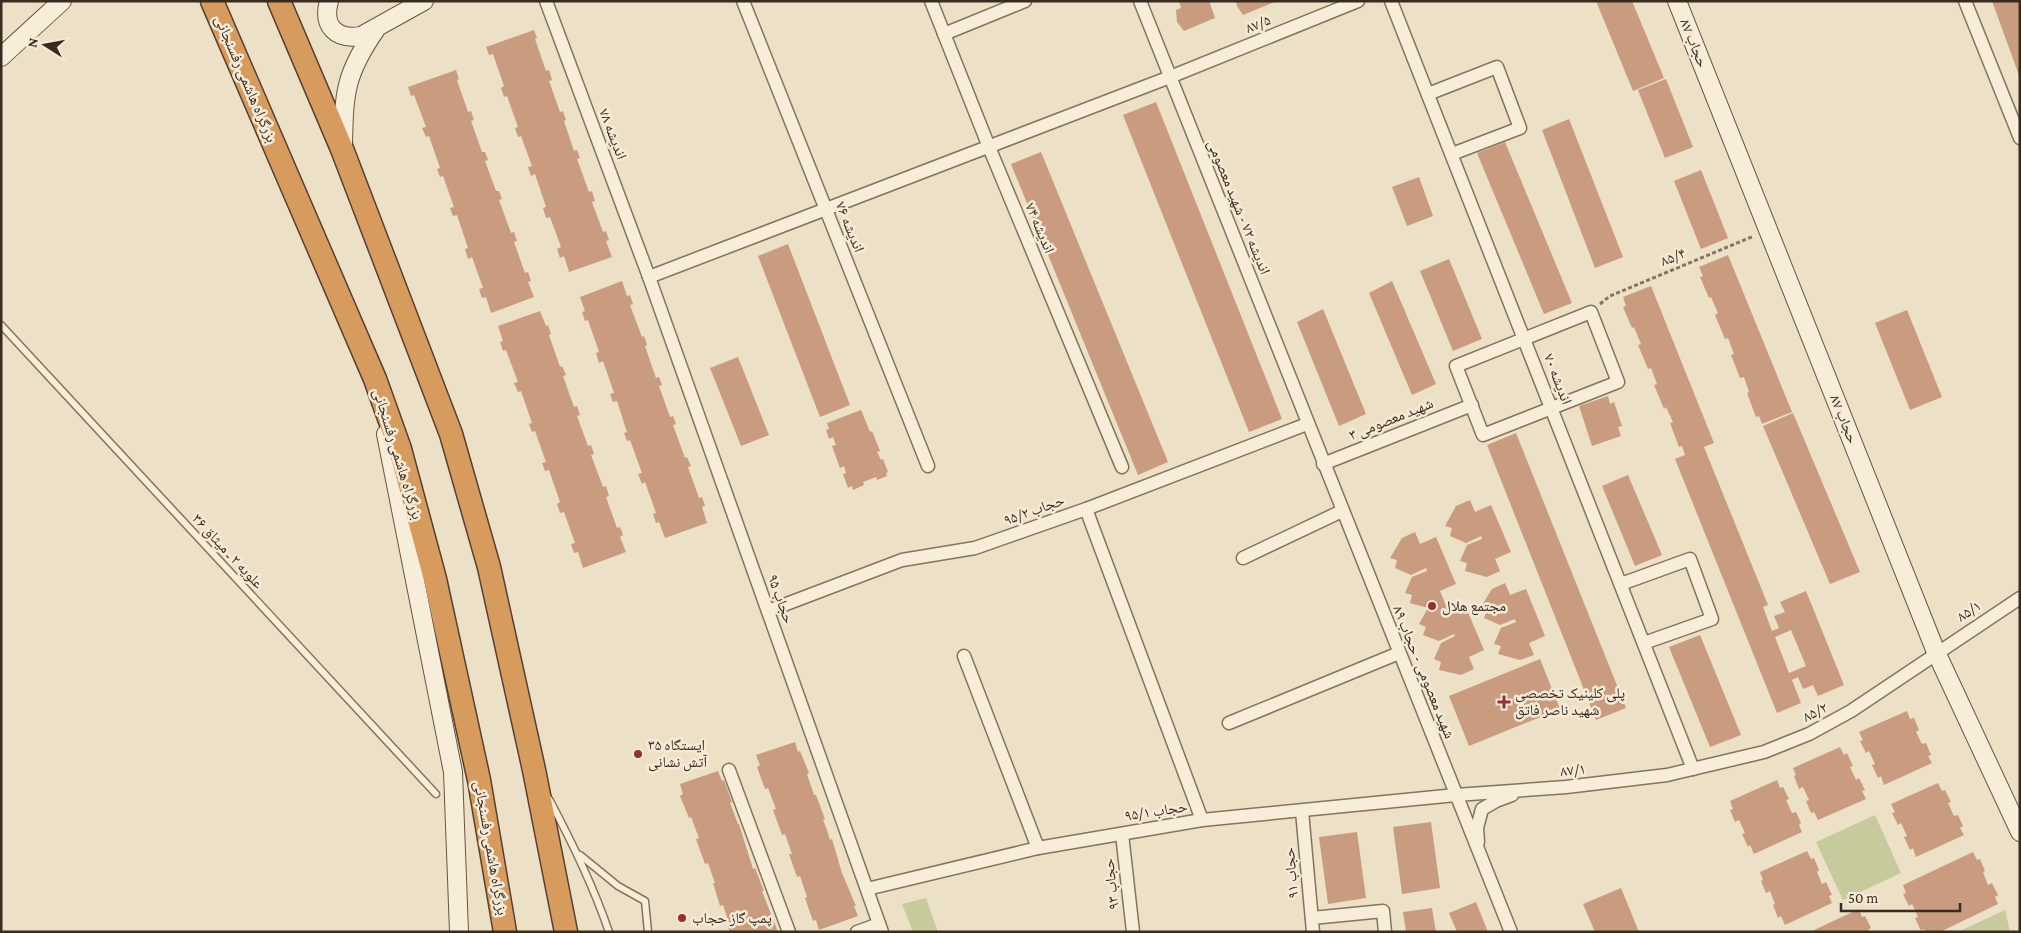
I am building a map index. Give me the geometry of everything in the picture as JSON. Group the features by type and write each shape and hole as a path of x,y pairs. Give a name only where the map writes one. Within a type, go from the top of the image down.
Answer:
{"highway":[{"name":"بزرگراه هاشمی رفسنجانی","path":"212,1 375,380 400,449 435,579 479,780 505,932"},
{"path":"279,1 342,149 451,434 489,567 534,770 566,932"}],"street":[{"path":"1,57 62,1"},
{"path":"329,1 326,11 328,21 333,29 341,35 351,37 361,36 424,1"},
{"name":"اندیشه ۷۸","path":"546,1 649,278"},
{"name":"اندیشه ۷۶","path":"743,1 928,466"},
{"name":"اندیشه ۷۴","path":"931,1 989,147 1122,467"},
{"path":"944,34 1025,1"},
{"name":"اندیشه ۷۲ - شهید معصومی","path":"1140,1 1307,424"},
{"name":"۸۷/۵","path":"649,278 1170,77 1358,1"},
{"name":"اندیشه ۷۰","path":"1391,1 1693,769"},
{"name":"حجاب ۸۷","path":"1677,1 1936,652 2020,832"},
{"path":"1965,1 2020,138"},
{"path":"342,149 344,100 349,75 361,51 378,27"},
{"path":"1428,94 1497,67 1520,128 1452,154"},
{"name":"حجاب ۹۵","path":"649,278 880,928"},
{"path":"1591,312 1618,382 1483,435 1456,366 1591,312"},
{"path":"375,380 453,772 459,932"},
{"name":"شهید معصومی ۳","path":"1323,464 1472,405"},
{"name":"شهید معصومی - حجاب ۸۹","path":"1307,424 1511,932"},
{"name":"حجاب ۹۵/۲","path":"768,612 902,560 975,548 1086,509 1307,424"},
{"path":"1086,509 1202,820"},
{"path":"1242,558 1342,511"},
{"path":"1621,584 1690,558 1712,619 1644,643"},
{"name":"۸۵/۱","path":"1936,652 2020,598"},
{"name":"۸۵/۲","path":"1693,769 1764,752 1809,734 1851,711 1936,652"},
{"path":"1228,723 1399,653"},
{"path":"964,656 1038,848"},
{"name":"۸۷/۱","path":"1456,795 1566,787 1667,775 1693,769"},
{"path":"729,770 789,932"},
{"path":"1480,855 1477,828 1482,809 1496,801 1529,790"},
{"name":"حجاب ۹۵/۱","path":"867,889 1038,848 1202,820 1456,795"},
{"name":"حجاب ۹۱","path":"1302,811 1313,932"},
{"name":"حجاب ۹۳","path":"1122,834 1133,932"},
{"path":"1312,918 1383,911 1385,932"},
{"path":"857,932 880,928"}],"lane":[{"name":"علویه ۲ ـ میثاق ۳۶","path":"1,325 436,794"},
{"path":"534,770 578,854 596,894 609,932"},
{"path":"578,854 618,886 645,901 648,932"}],"path":[{"name":"۸۵/۴","path":"1591,312 1610,296 1768,230"}],"green space":[{"path":"1875,815 1901,873 1843,900 1816,842"},
{"path":"926,898 938,932 913,932 902,904"},
{"path":"2005,910 2010,932 1958,932"}],"building":[{"path":"1179,1 1209,1 1215,18 1184,31 1177,22 1176,10 1181,8"},
{"path":"1236,1 1277,1 1243,15"},
{"path":"1596,1 1632,1 1664,78 1633,91"},
{"path":"1992,1 2020,1 2020,78"},
{"path":"534,30 537,38 535,39 546,71 549,70 552,80 549,81 560,112 563,111 566,120 564,121 574,151 577,150 580,158 577,159 589,192 592,191 595,201 592,202 603,232 606,231 609,240 606,241 612,257 569,272 564,256 560,258 557,249 561,247 550,217 546,218 543,208 546,207 535,174 531,176 528,167 532,166 521,136 518,137 515,128 518,127 507,96 504,97 501,88 504,86 493,54 489,55 486,47"},
{"path":"456,70 459,79 457,80 468,112 471,111 474,120 471,121 482,152 485,152 488,160 485,161 496,191 499,191 502,199 499,200 511,233 514,232 517,241 514,242 525,273 528,272 531,281 528,282 534,297 491,313 486,297 482,298 479,289 483,288 472,257 468,259 465,249 468,248 457,215 453,216 450,208 454,207 443,176 440,177 437,169 440,168 429,136 426,137 422,128 426,127 414,95 411,96 408,87"},
{"path":"1666,79 1693,147 1665,158 1638,90"},
{"path":"1156,102 1282,419 1249,432 1123,115"},
{"path":"1569,119 1623,257 1595,268 1542,130"},
{"path":"1505,142 1572,303 1544,314 1477,153"},
{"path":"1041,152 1168,462 1138,475 1011,164"},
{"path":"1701,170 1728,238 1701,249 1674,181"},
{"path":"1419,177 1433,216 1407,226 1392,187"},
{"path":"788,244 850,405 820,417 758,256"},
{"path":"1728,255 1792,412 1762,424 1759,416 1756,417 1747,393 1749,392 1744,377 1740,378 1731,355 1734,354 1728,338 1725,339 1715,315 1718,313 1700,277 1703,276 1699,267"},
{"path":"1449,259 1482,339 1453,351 1420,271"},
{"path":"622,281 627,296 630,295 633,304 630,305 642,337 644,336 647,345 645,346 656,378 659,377 662,385 659,386 670,417 673,416 676,424 673,425 685,458 687,457 691,466 688,467 699,498 702,497 705,506 702,507 707,523 665,538 659,522 656,523 653,514 656,513 645,482 642,484 638,474 642,473 630,440 627,441 624,433 627,432 617,401 613,402 610,394 614,393 603,361 599,363 596,353 599,352 588,320 585,321 582,312 585,311 580,297"},
{"path":"1392,281 1436,384 1412,395 1369,293"},
{"path":"1651,286 1714,443 1704,447 1768,605 1763,607 1772,631 1779,628 1774,616 1785,612 1780,602 1806,591 1844,685 1818,696 1813,685 1803,689 1798,677 1792,680 1801,703 1777,713 1675,459 1685,455 1682,446 1679,447 1670,423 1673,422 1666,407 1664,409 1654,385 1657,384 1651,368 1648,369 1638,345 1641,344 1623,307 1626,306 1623,297","holes":["1791,630 1806,666 1789,673 1775,637"]},
{"path":"1323,309 1366,414 1339,426 1297,322"},
{"path":"1907,310 1942,397 1910,410 1875,323"},
{"path":"540,311 546,326 548,325 551,334 549,335 560,367 562,366 566,375 563,376 574,407 577,406 580,415 577,416 588,446 591,445 594,454 591,455 603,487 606,486 609,496 606,497 617,528 620,527 623,535 620,537 626,552 583,568 578,552 574,553 571,544 575,543 564,512 560,513 557,504 560,502 549,470 545,471 542,463 546,462 535,431 532,432 529,424 532,423 521,391 518,392 514,383 518,382 506,350 503,351 500,342 503,341 498,326"},
{"path":"738,357 769,435 741,446 710,368"},
{"path":"1608,396 1610,404 1614,402 1622,426 1618,427 1621,436 1592,446 1579,406"},
{"path":"861,410 880,451 877,452 881,460 883,459 888,472 886,473 887,476 877,480 876,477 863,482 864,485 853,490 852,486 848,488 843,474 846,473 844,466 840,468 832,446 836,445 833,437 829,439 826,430 829,429 827,423"},
{"path":"1793,413 1860,572 1830,584 1763,426"},
{"path":"1516,433 1626,708 1596,720 1487,445"},
{"path":"1628,475 1662,555 1635,566 1602,486"},
{"path":"1470,500 1475,512 1491,505 1511,552 1495,559 1500,571 1487,577 1465,571 1467,563 1460,561 1467,545 1482,539 1481,536 1466,543 1450,536 1452,528 1445,526 1456,506"},
{"name":"مجتمع هلال","path":"1415,532 1420,544 1436,537 1456,584 1440,591 1448,610 1464,603 1484,650 1469,657 1474,669 1461,675 1439,670 1441,662 1434,659 1441,643 1455,636 1454,634 1439,641 1423,635 1426,627 1419,624 1428,608 1410,603 1412,595 1405,593 1412,577 1427,571 1426,568 1411,575 1395,568 1397,560 1390,558 1402,538"},
{"path":"1505,583 1510,595 1526,589 1545,636 1529,643 1534,655 1520,660 1498,654 1501,646 1494,644 1501,628 1516,622 1515,619 1500,625 1484,618 1487,611 1480,608 1492,589"},
{"path":"1700,635 1741,735 1710,747 1669,647"},
{"name":"پلی کلینیک تخصصی شهید ناصر فاتق","path":"1540,659 1560,709 1469,746 1449,696"},
{"path":"1907,711 1910,719 1914,718 1919,730 1916,732 1922,744 1926,743 1931,755 1928,756 1932,763 1884,785 1881,776 1878,778 1872,765 1875,764 1869,751 1866,753 1860,741 1863,740 1859,732"},
{"path":"795,742 809,773 807,774 814,795 816,795 825,819 823,820 830,840 832,839 858,916 819,930 816,920 813,921 800,876 797,877 789,854 792,854 785,834 782,835 773,810 776,809 768,788 765,789 757,767 760,765 756,755"},
{"path":"1840,747 1844,755 1847,753 1853,766 1850,767 1856,780 1859,778 1865,790 1862,791 1866,799 1818,820 1814,812 1811,813 1806,801 1809,800 1803,787 1799,789 1793,768"},
{"path":"718,771 722,781 724,780 753,869 755,868 778,932 730,932 728,927 730,926 723,905 720,906 708,863 705,864 696,839 699,838 680,796 683,794 680,784"},
{"path":"1777,780 1780,788 1783,787 1789,799 1786,800 1792,813 1796,812 1801,823 1799,825 1802,832 1754,854 1750,845 1748,847 1742,834 1745,833 1739,820 1735,822 1730,810 1733,809 1730,801"},
{"path":"1938,783 1942,791 1945,790 1951,802 1948,803 1954,816 1958,815 1963,826 1960,828 1964,835 1916,857 1913,848 1910,850 1904,837 1907,836 1901,823 1898,825 1892,813 1895,812 1891,804"},
{"path":"1431,822 1440,888 1402,894 1393,827"},
{"path":"1357,832 1366,898 1328,904 1319,837"},
{"path":"1807,851 1811,859 1814,858 1822,884 1826,882 1832,895 1829,896 1832,903 1785,925 1781,916 1778,918 1770,891 1766,893 1761,881 1763,880 1760,872"},
{"path":"1973,852 1977,860 1980,859 1988,885 1992,883 1998,895 1995,897 1998,904 1940,932 1925,932 1924,929 1921,931 1915,918 1918,917 1912,904 1909,906 1903,894 1906,893 1903,885"},
{"path":"1621,888 1639,932 1595,932 1583,904"},
{"path":"1476,902 1488,932 1457,932 1449,913"},
{"path":"1432,908 1436,932 1406,932 1403,912"},
{"path":"1859,909 1862,917 1865,916 1871,928 1868,930 1869,932 1810,932"}],"place":[{"name":"مجتمع هلال","path":"1432,606"},
{"name":"پلی کلینیک تخصصی شهید ناصر فاتق","path":"1504,702"},
{"name":"ایستگاه ۳۵ آتش نشانی","path":"638,754"},
{"name":"پمپ گاز حجاب","path":"682,918"}]}
